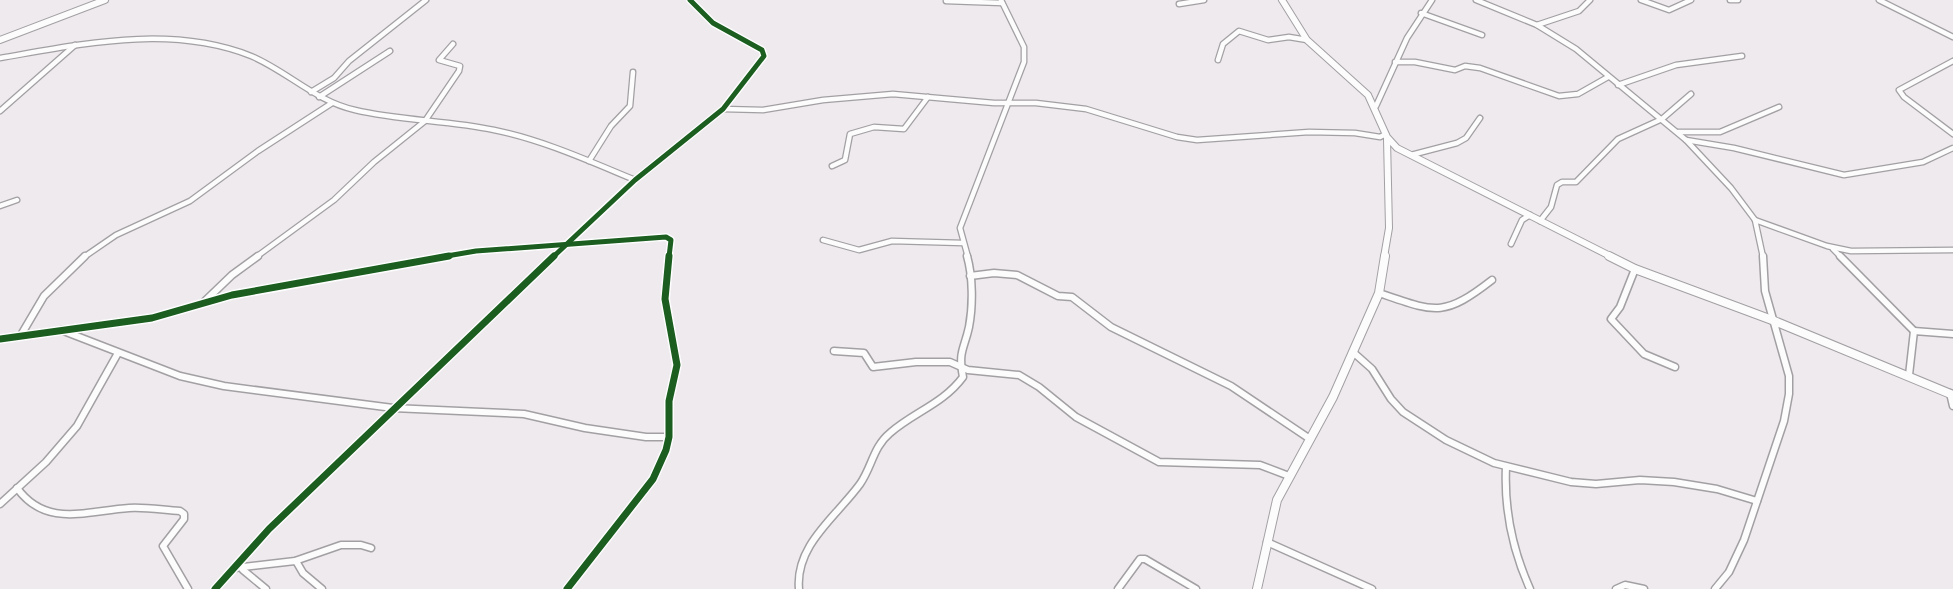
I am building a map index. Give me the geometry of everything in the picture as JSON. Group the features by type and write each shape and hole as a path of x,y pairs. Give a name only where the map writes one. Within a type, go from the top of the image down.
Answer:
{"main road":[{"path":"0,40 105,0"},
{"path":"1257,589 1277,500 1354,353 1379,293 1389,228 1386,137 1376,106 1368,95 1307,40 1282,0"},
{"path":"1386,137 1411,155 1635,268 1772,320 1951,394"}],"street":[{"path":"311,92 334,78 349,61 426,0"},
{"path":"215,589 277,522 566,244 613,204 635,180 723,109 764,56 762,50 707,19 690,0"},
{"path":"1179,4 1204,0"},
{"path":"1376,106 1399,50 1421,13 1432,0"},
{"path":"1476,0 1537,25 1576,49 1686,140 1731,188 1755,220 1762,244 1766,291 1772,320 1789,376 1789,394 1784,422 1737,558 1716,589"},
{"path":"1537,25 1578,11 1590,0"},
{"path":"1641,0 1669,10 1691,0"},
{"path":"1730,0 1738,0"},
{"path":"1879,0 1953,37"},
{"path":"800,589 797,575 805,554 861,481 881,442 898,427 946,399 963,377 959,357 969,326 970,276 960,228 1025,54 1001,1 946,1"},
{"path":"1421,13 1482,35"},
{"path":"1218,60 1223,44 1239,31 1268,40 1289,37 1307,40"},
{"path":"0,58 75,45 152,38 212,45 253,57 319,97 353,110 495,130 551,144 635,180"},
{"path":"204,302 232,275 334,200 387,151 425,121 459,71 460,66 457,63 439,60 453,44"},
{"path":"0,111 45,74 75,45"},
{"path":"319,97 390,51"},
{"path":"1618,85 1676,65 1742,56"},
{"path":"1953,61 1899,90 1904,97 1953,134"},
{"path":"1395,62 1415,62 1455,70 1465,66 1480,68 1559,96 1578,94 1608,77"},
{"path":"589,161 612,126 630,106 633,72"},
{"path":"1540,220 1551,207 1557,185 1576,182 1617,140 1662,119 1691,94"},
{"path":"723,109 763,110 823,100 874,95 928,97 1007,104 1036,103 1086,109 1177,137 1197,140 1309,132 1355,133 1386,137"},
{"path":"831,166 845,160 850,134 874,127 904,129 928,97"},
{"path":"21,335 44,296 87,254 116,235 190,201 258,151 332,103"},
{"path":"1677,132 1720,132 1779,107"},
{"path":"1411,155 1457,143 1466,138 1480,118"},
{"path":"1686,140 1734,148 1844,175 1923,162 1953,148"},
{"path":"0,206 17,200"},
{"path":"1511,244 1522,220 1530,215"},
{"path":"1755,220 1779,226 1844,250 1953,250"},
{"path":"0,339 152,318 204,302 322,277 476,251 662,237 671,240 665,299 677,364 669,400 669,436 660,468 567,589"},
{"path":"823,240 859,250 892,241 963,243"},
{"path":"1826,245 1838,254 1914,331"},
{"path":"1635,268 1620,307 1611,319 1644,354 1675,367"},
{"path":"970,276 994,273 1017,275 1058,296 1072,297 1111,327 1231,386 1310,439"},
{"path":"1379,293 1437,311 1453,309 1465,303 1492,280"},
{"path":"60,330 180,376 224,386 393,408 524,414 646,437 669,436"},
{"path":"1914,331 1953,334"},
{"path":"1909,375 1914,331"},
{"path":"834,351 864,353 873,367 916,362 950,362 962,367 1010,373 1027,379 1076,417 1159,462 1260,465 1288,476"},
{"path":"0,504 46,462 77,426 118,353"},
{"path":"1354,353 1377,375 1389,398 1402,412 1443,438 1506,467 1597,484 1631,480 1666,482 1724,490 1757,501"},
{"path":"1951,394 1953,405"},
{"path":"1506,467 1504,489 1508,536 1513,554 1530,589"},
{"path":"17,488 30,506 42,512 82,513 131,508 180,511 184,514 184,519 163,546 188,589"},
{"path":"243,570 263,563 296,561 348,543 358,542 371,548"},
{"path":"1267,542 1372,589"},
{"path":"1118,589 1140,559 1145,559 1196,589"},
{"path":"296,561 303,573 322,589"},
{"path":"235,568 243,570 266,589"},
{"path":"1616,589 1625,585 1644,589"}],"cycle path":[{"path":"215,589 269,529 393,408 635,180 723,109 764,56 762,50 713,23 690,0"},
{"path":"0,339 152,318 232,295 476,251 666,237 671,240 665,299 677,365 669,401 669,437 666,450 653,479 567,589"}]}
